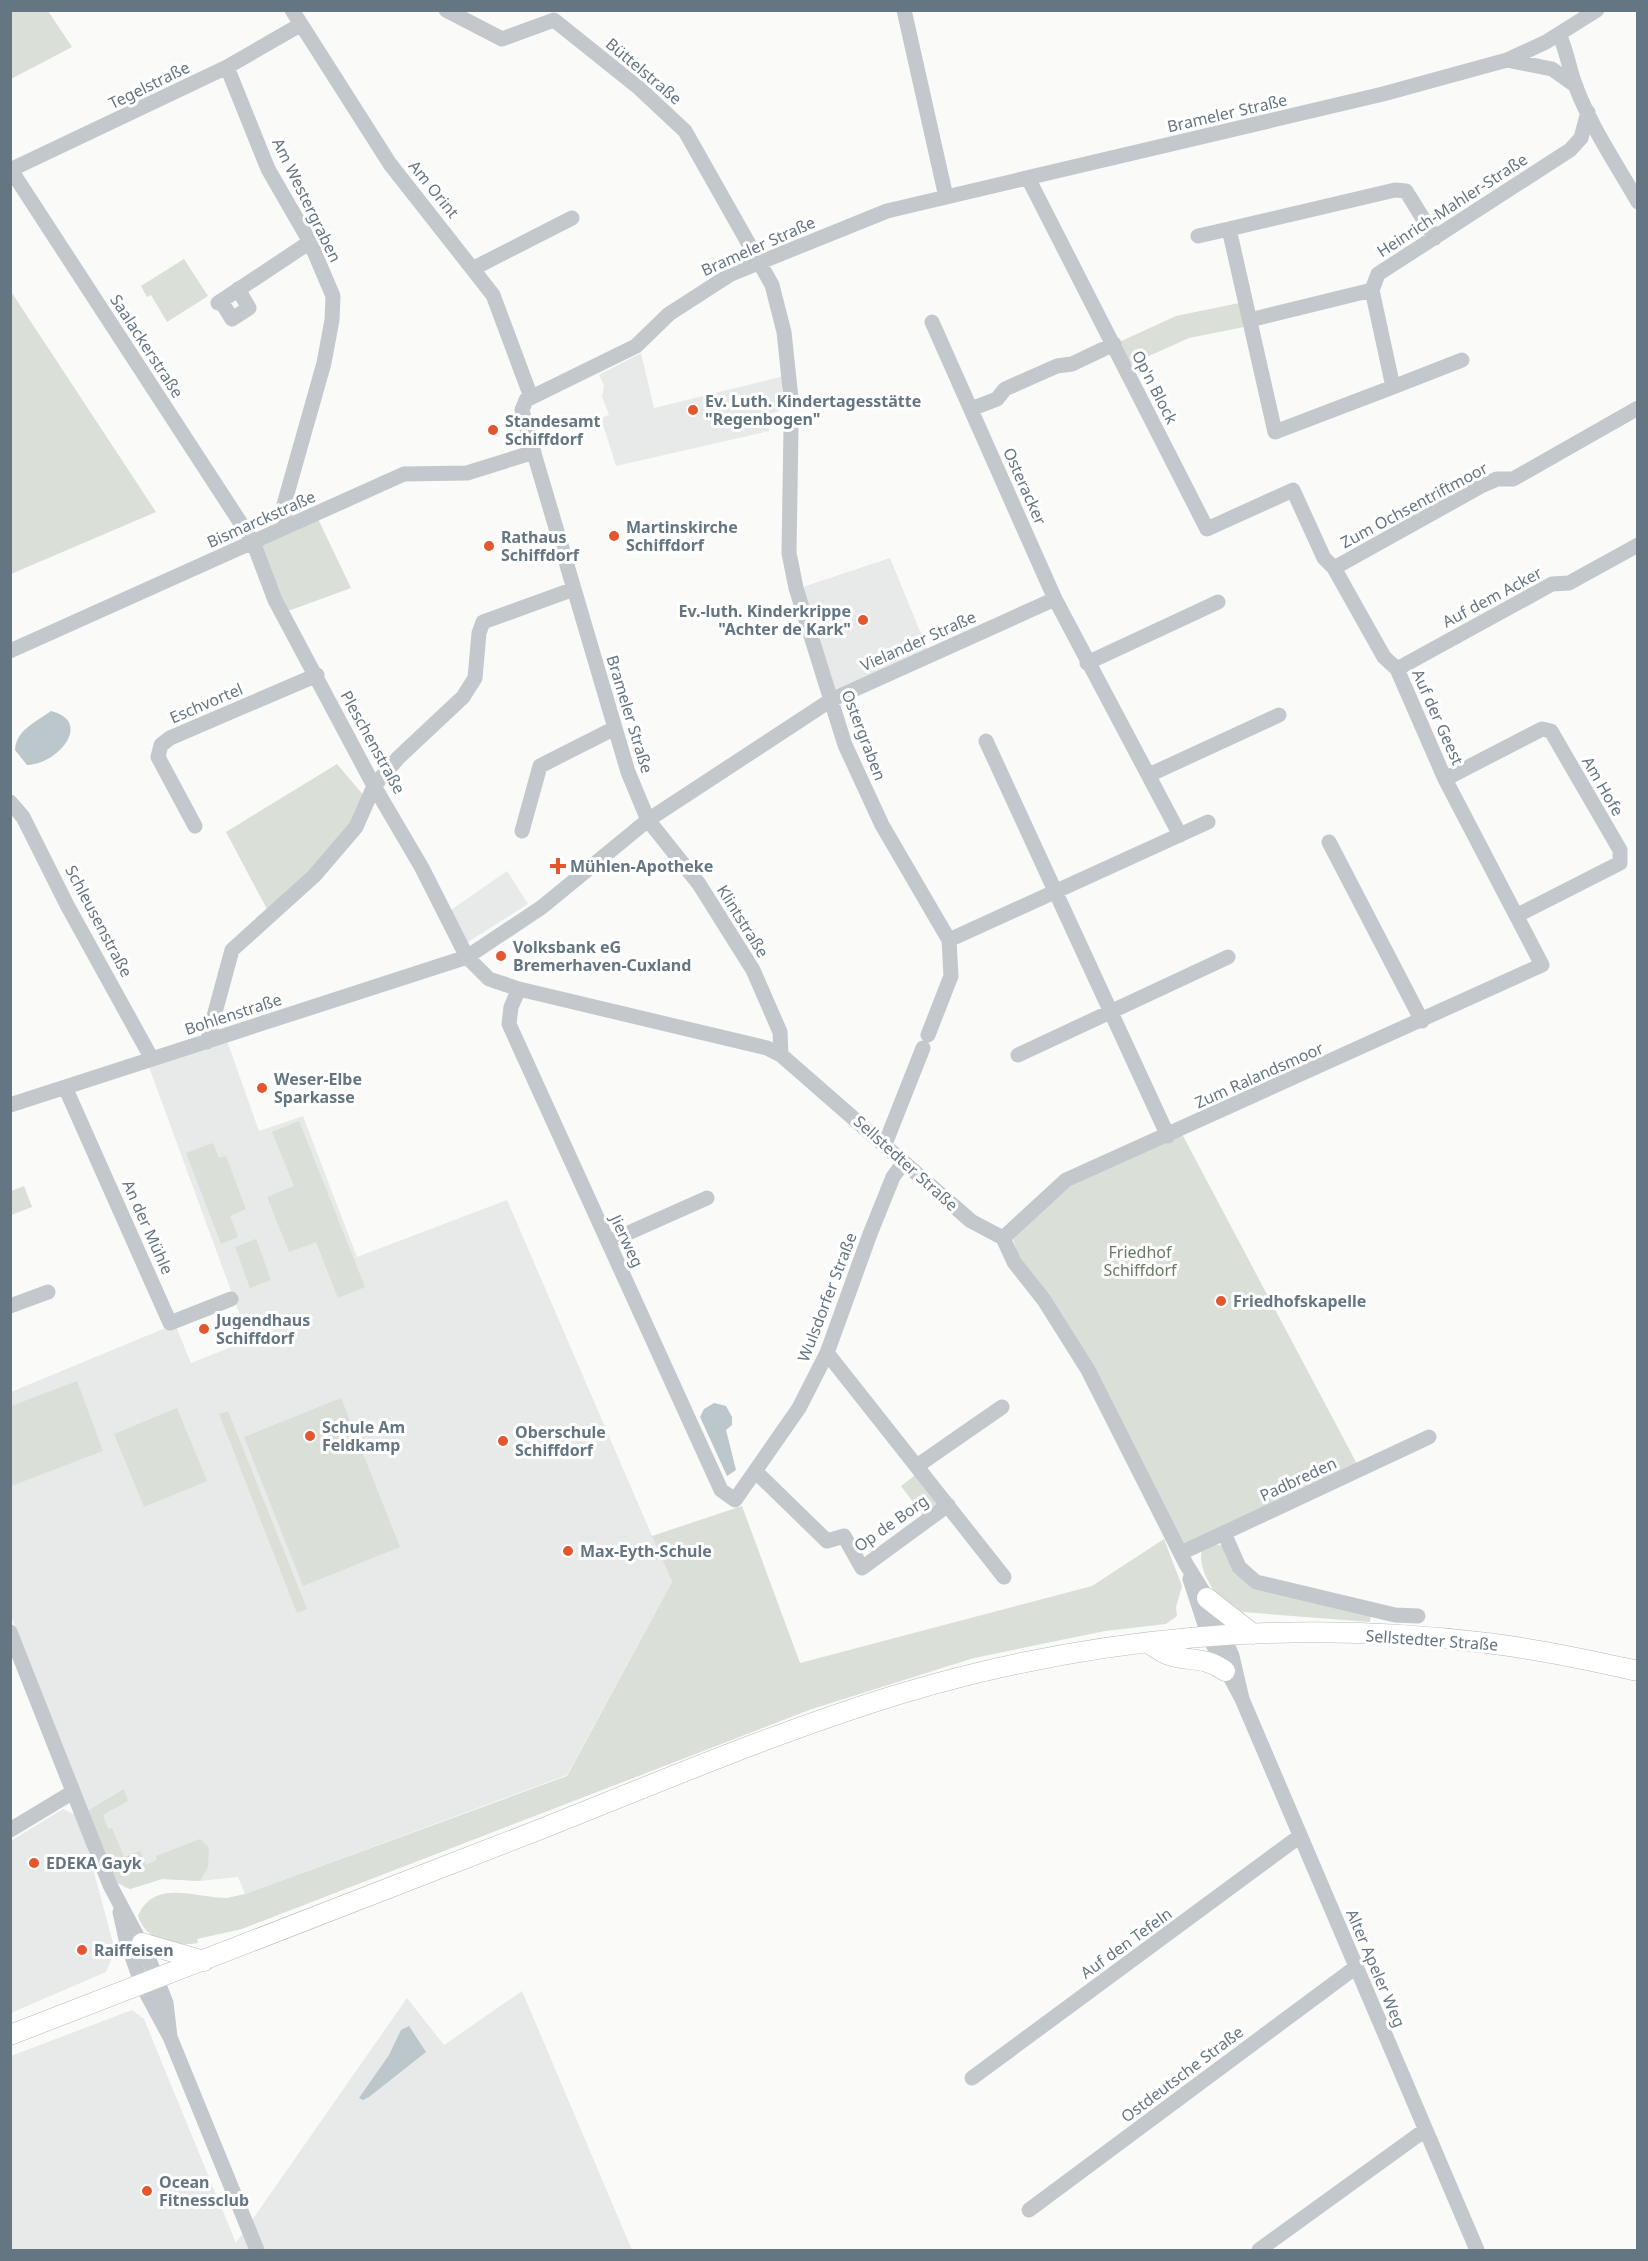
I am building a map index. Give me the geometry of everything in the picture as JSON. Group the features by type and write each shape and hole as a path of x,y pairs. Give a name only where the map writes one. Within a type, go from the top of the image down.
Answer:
{"main road":[{"path":"1207,1598 1253,1634"},
{"name":"Sellstedter Straße","path":"10,2035 747,1748 902,1693 1035,1661 1148,1643 1217,1636 1330,1634 1484,1642 1638,1671"},
{"path":"1148,1643 1170,1655 1197,1658 1214,1663 1226,1671"},
{"path":"142,1943 204,1961"}],"street":[{"name":"Am Orint","path":"292,10 390,164 493,295 531,397"},
{"name":"Büttelstraße","path":"446,10 502,39 557,15 685,131 760,261"},
{"path":"903,10 946,197"},
{"name":"Brameler Straße","path":"648,820 628,772 534,452 522,410 526,400 627,352 653,332 669,314 703,290 760,261 887,211 1383,94 1507,60 1552,38 1598,10"},
{"name":"Tegelstraße","path":"11,170 227,67 300,25"},
{"path":"1552,38 1552,69"},
{"path":"1552,38 1566,48 1576,86 1588,112 1638,202"},
{"path":"1507,60 1552,69 1576,86"},
{"name":"Am Westergraben","path":"227,67 268,169 310,242 333,296 332,320 310,420 284,508 286,527"},
{"name":"Heinrich-Mahler-Straße","path":"1372,290 1378,274 1570,150 1581,138 1588,112"},
{"name":"Saalackerstraße","path":"11,170 253,542"},
{"name":"Op'n Block","path":"1028,178 1207,529 1293,490"},
{"path":"1198,236 1395,190 1406,191 1434,238"},
{"path":"474,268 572,218"},
{"path":"1229,229 1275,432 1462,360"},
{"path":"238,289 249,309 232,319 219,302 238,289 310,242"},
{"path":"760,261 772,285 783,332 791,398"},
{"path":"1250,320 1372,290 1393,387"},
{"name":"Osteracker","path":"932,322 1056,599 1087,663 1105,690 1180,835"},
{"path":"971,410 996,399 1005,389 1057,366 1072,364 1113,344"},
{"name":"Zum Ochsentriftmoor","path":"1334,568 1483,486 1497,479 1513,479 1636,414"},
{"name":"Ostergraben","path":"791,428 789,553 796,588 845,745 882,825 949,940 951,976 885,1144"},
{"name":"Bismarckstraße","path":"10,651 404,474 467,473 534,452"},
{"name":"Auf der Geest","path":"1293,490 1323,558 1334,568 1384,657 1397,669 1445,779 1518,915 1542,965"},
{"name":"Pleschenstraße","path":"253,542 275,600 317,675 374,786 422,868 467,957"},
{"name":"Auf dem Acker","path":"1397,669 1546,588 1569,583 1638,545"},
{"path":"207,1042 232,950 314,876 356,827 374,786 398,758 463,697 475,678 479,633 483,622 574,589"},
{"name":"Vielander Straße","path":"648,820 831,700 1056,599"},
{"path":"1087,663 1218,602"},
{"name":"Eschvortel","path":"195,826 159,757 161,745 170,738 317,675"},
{"path":"1149,775 1280,716"},
{"path":"522,831 540,766 615,728"},
{"name":"Am Hofe","path":"1445,779 1542,729 1551,731 1620,850 1620,863 1518,915"},
{"path":"986,741 1168,1136"},
{"name":"Schleusenstraße","path":"10,802 23,818 67,905 152,1059"},
{"path":"467,957 542,908 648,820"},
{"name":"Klintstraße","path":"648,820 699,884 753,969 780,1032 781,1054"},
{"path":"949,940 1208,822"},
{"path":"1329,842 1422,1021"},
{"name":"Sellstedter Straße","path":"467,957 489,979 519,989 767,1048 781,1054 971,1221 1004,1238"},
{"name":"Bohlenstraße","path":"10,1105 467,957"},
{"path":"1018,1055 1228,957"},
{"name":"Zum Ralandsmoor","path":"1004,1238 1066,1180 1168,1136 1542,965"},
{"name":"Jierweg","path":"519,989 511,1007 509,1024 721,1490 735,1500"},
{"name":"An der Mühle","path":"65,1087 171,1323 231,1299"},
{"name":"Wulsdorfer Straße","path":"735,1500 799,1408 827,1353 893,1177 903,1163"},
{"path":"608,1242 707,1198"},
{"path":"1004,1238 1014,1262 1044,1300 1088,1370 1184,1559 1207,1598 1217,1636"},
{"path":"10,1306 48,1292"},
{"name":"Op de Borg","path":"827,1353 1004,1577"},
{"name":"Op de Borg","path":"917,1466 1002,1407"},
{"name":"Padbreden","path":"1184,1559 1224,1533 1430,1437"},
{"name":"Op de Borg","path":"756,1472 827,1541 844,1536 862,1568 948,1505"},
{"name":"Sellstedter Straße","path":"1224,1533 1239,1567 1256,1582 1395,1615 1418,1616"},
{"path":"1184,1559 1217,1636"},
{"path":"10,1632 119,1903 142,1943 149,1982"},
{"name":"Alter Apeler Weg","path":"1217,1636 1226,1671 1242,1700"},
{"name":"Alter Apeler Weg","path":"1217,1636 1242,1700 1477,2250"},
{"path":"10,1830 73,1792"},
{"name":"Auf den Tefeln","path":"972,2078 1300,1836"},
{"path":"119,1903 126,1939 149,1982 166,2003 170,2037 257,2250"},
{"name":"Ostdeutsche Straße","path":"1029,2210 1356,1967"},
{"path":"1259,2250 1425,2130"}],"shaded area":[{"name":"Ev. Luth. Kindertagesstätte \"Regenbogen\"","path":"641,353 654,408 784,376 779,411 770,414 769,431 616,466 601,418 609,415 602,397 604,386 599,375"},
{"name":"Ev.-luth. Kinderkrippe \"Achter de Kark\"","path":"890,558 929,653 835,694 800,588"},
{"path":"51,711 63,716 69,724 70,732 67,741 50,758 27,765 15,750 16,743 28,727"},
{"path":"507,871 528,904 468,942 451,910"},
{"name":"Schule Am Feldkamp","path":"227,1041 259,1131 303,1116 357,1257 507,1200 672,1582 567,1775 245,1894 238,1877 200,1881 162,1879 130,1889 124,1887 82,1799 11,1616 11,1392 175,1324 191,1363 249,1340 149,1067"},
{"path":"714,1403 726,1406 732,1417 732,1425 726,1430 736,1470 727,1476 700,1417 704,1409"},
{"path":"63,1809 79,1817 115,1950 106,1972 11,2013 11,1841"},
{"path":"522,1991 632,2250 11,2250 11,2056 132,2010 144,2019 236,2243 407,1998 444,2045"},
{"path":"409,2026 426,2052 369,2097 363,2100 359,2098 389,2055 401,2030"}],"green space":[{"path":"11,10 48,11 72,47 11,79"},
{"path":"184,259 208,296 167,322 151,295 147,297 141,286"},
{"path":"10,290 156,512 11,574 10,574"},
{"path":"1239,303 1244,327 1189,338 1129,365 1117,343 1176,316"},
{"path":"318,519 351,588 288,611 259,547"},
{"path":"337,764 365,797 356,814 334,844 309,872 268,911 226,832"},
{"path":"299,1121 365,1287 338,1298 316,1242 289,1252 267,1197 294,1186 272,1132"},
{"name":"Friedhof Schiffdorf","path":"1182,1134 1357,1464 1186,1549 1018,1255 1013,1239 1058,1192"},
{"path":"213,1143 219,1158 226,1156 246,1209 230,1216 238,1237 221,1244 186,1153"},
{"path":"24,1186 32,1207 11,1215 11,1191"},
{"path":"256,1239 271,1280 250,1288 235,1247"},
{"path":"77,1381 103,1451 11,1486 11,1406"},
{"path":"341,1398 400,1547 303,1586 244,1437"},
{"path":"177,1408 207,1481 144,1507 114,1434"},
{"path":"228,1411 307,1609 297,1613 219,1414"},
{"path":"918,1473 940,1502 923,1515 901,1486"},
{"path":"742,1506 800,1663 1092,1586 1164,1539 1182,1586 1176,1607 1177,1616 1166,1624 1105,1631 974,1658 812,1709 242,1929 197,1939 198,1943 179,1944 162,1941 154,1937 142,1925 138,1916 145,1904 154,1897 177,1893 227,1898 245,1894 567,1776 672,1582 652,1536"},
{"path":"1216,1544 1222,1546 1232,1569 1371,1615 1370,1622 1243,1612 1231,1607 1216,1593 1207,1579 1202,1564 1202,1551"},
{"path":"124,1789 128,1801 103,1815 108,1829 112,1828 124,1857 140,1851 146,1865 157,1860 156,1856 200,1839 209,1848 208,1867 200,1881 162,1879 130,1889 117,1883 88,1815 89,1810"}],"place":[{"name":"Ev. Luth. Kindertagesstätte \"Regenbogen\"","path":"693,410"},
{"name":"Standesamt Schiffdorf","path":"493,430"},
{"name":"Martinskirche Schiffdorf","path":"614,536"},
{"name":"Rathaus Schiffdorf","path":"489,546"},
{"name":"Ev.-luth. Kinderkrippe \"Achter de Kark\"","path":"863,620"},
{"name":"Mühlen-Apotheke","path":"558,866"},
{"name":"Volksbank eG Bremerhaven-Cuxland","path":"501,956"},
{"name":"Weser-Elbe Sparkasse","path":"262,1088"},
{"name":"Friedhofskapelle","path":"1221,1301"},
{"name":"Jugendhaus Schiffdorf","path":"204,1329"},
{"name":"Schule Am Feldkamp","path":"310,1436"},
{"name":"Oberschule Schiffdorf","path":"503,1441"},
{"name":"Max-Eyth-Schule","path":"568,1551"},
{"name":"EDEKA Gayk","path":"34,1863"},
{"name":"Raiffeisen","path":"82,1950"},
{"name":"Ocean Fitnessclub","path":"147,2191"}]}
